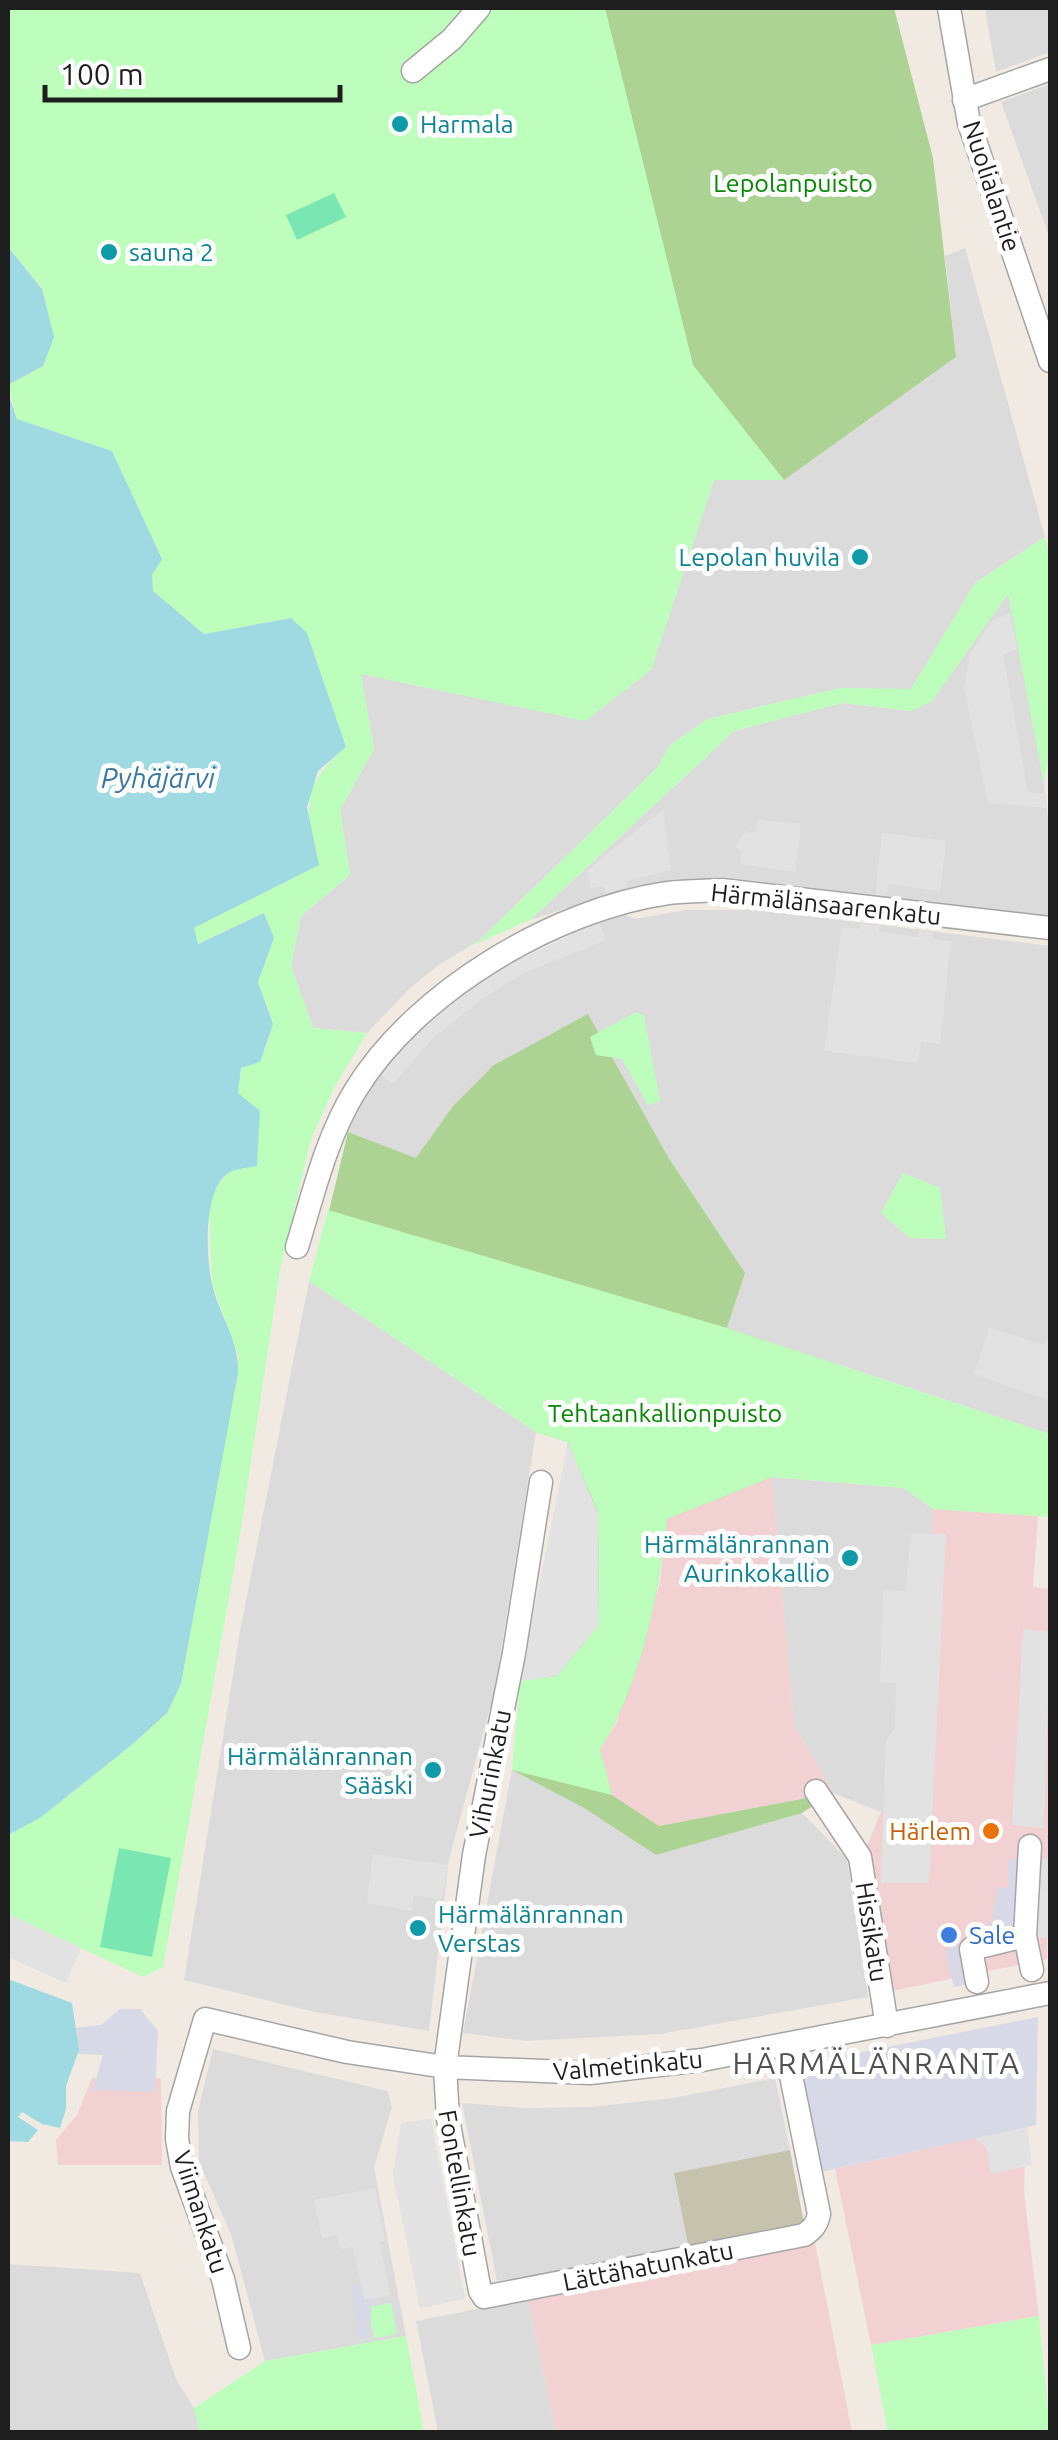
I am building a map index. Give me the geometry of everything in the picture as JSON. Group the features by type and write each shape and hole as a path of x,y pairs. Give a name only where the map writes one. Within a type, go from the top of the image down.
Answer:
{"street":[{"path":"413,71 452,39 479,8"},
{"name":"Nuolialantie","path":"948,8 964,100 1050,361"},
{"path":"964,100 1050,69"},
{"name":"Härmälänsaarenkatu","path":"297,1248 338,1123 355,1090 390,1042 432,1002 467,976 551,931 640,899 722,890 1050,928"},
{"name":"Vihurinkatu","path":"446,2067 474,1855 514,1653 540,1482"},
{"name":"Hissikatu","path":"816,1791 860,1857 888,2026"},
{"path":"1030,1846 1025,1936 1032,1970"},
{"path":"978,1982 971,1949 1025,1936"},
{"name":"Valmetinkatu","path":"205,2019 330,2048 446,2067 590,2072 664,2066 785,2046 1050,1993"},
{"name":"Viimankatu","path":"205,2019 178,2111 177,2139 182,2166 223,2279 239,2348"},
{"name":"Lättähatunkatu","path":"484,2297 810,2231 819,2214 785,2046"},
{"name":"Fontellinkatu","path":"446,2067 448,2119 484,2297"}],"shaded area":[{"path":"985,8 1050,8 1050,52 996,72"},
{"path":"1050,84 1050,239 1001,102"},
{"path":"965,248 1045,537 975,583 911,690 840,688 708,719 669,746 658,767 479,941 410,988 367,1033 313,1028 291,966 301,916 350,874 340,810 374,748 360,673 651,670 714,480 784,480 956,357 945,256"},
{"path":"1009,593 1044,784 1050,835 1050,917 723,877 635,886 530,920 734,731 842,703 911,711"},
{"path":"1010,613 1017,649 1003,654 1028,792 1045,794 1046,808 988,803 964,688 970,654 992,621"},
{"path":"663,809 671,870 626,881 627,887 607,893 604,886 591,888 587,871"},
{"path":"758,819 801,824 795,872 740,864 741,850 736,847 745,830 755,831"},
{"path":"882,833 946,841 940,891 889,884 886,896 875,895"},
{"path":"686,910 761,910 1050,946 1050,1434 727,1328 745,1273 668,1157 453,1106 416,1158 348,1132 364,1093 400,1048 599,922 623,914 635,919"},
{"path":"599,922 606,940 522,974 482,999 434,1037 393,1084 379,1074 426,1019 490,973"},
{"path":"861,924 879,926 879,932 917,937 919,931 933,933 933,939 951,941 940,1044 921,1042 918,1063 824,1051 842,927 860,929"},
{"path":"309,1281 536,1432 494,1693 449,1859 429,2031 315,2012 184,1980 240,1631"},
{"path":"989,1327 1044,1345 1050,1333 1050,1401 974,1374"},
{"path":"568,1442 598,1513 599,1625 557,1676 520,1681"},
{"path":"772,1477 904,1488 933,1509 916,1814 881,1812 833,1793 794,1725"},
{"path":"772,1477 794,1725 833,1793 658,1826 612,1795 600,1749 617,1722 660,1583 667,1519"},
{"path":"933,1509 1038,1516 1033,1587 1050,1589 1047,1959 892,1991 866,1848 881,1812 916,1813"},
{"path":"911,1534 946,1534 929,1883 881,1883 886,1741 895,1728 896,1683 880,1682 883,1590 905,1591"},
{"path":"1023,1629 1050,1632 1044,1828 1012,1825"},
{"path":"512,1770 584,1808 656,1855 802,1813 847,1859 868,1997 660,2034 526,2041 463,2033"},
{"path":"373,1854 448,1865 442,1900 414,1895 411,1911 367,1903"},
{"path":"1009,1859 1040,1860 1037,1938 981,1952 986,1980 954,1987 945,1949 971,1943 983,1934 992,1920 998,1888 1008,1887"},
{"path":"1050,1859 1050,1937 1037,1938 1040,1860"},
{"path":"8,1914 81,1948 66,1983 8,1957"},
{"path":"120,2009 140,2009 158,2031 155,2092 93,2090 103,2055 78,2054 76,2028 101,2025"},
{"path":"1038,2017 1036,2125 820,2172 798,2065"},
{"path":"213,2049 387,2091 392,2107 374,2167 406,2336 265,2361 231,2234 199,2162 198,2111"},
{"path":"92,2078 161,2078 162,2165 58,2165 56,2140 77,2115"},
{"path":"775,2078 790,2150 675,2173 688,2245 497,2281 462,2103 526,2108 591,2107 673,2098"},
{"path":"1025,2113 1032,2165 991,2174 986,2147 959,2128"},
{"path":"431,2119 465,2299 420,2308 393,2174 401,2123"},
{"path":"1026,2127 1024,2193 1039,2316 871,2345 835,2169"},
{"path":"790,2150 804,2223 688,2245 674,2173"},
{"path":"375,2188 390,2295 364,2300 353,2247 340,2249 337,2235 322,2238 314,2200"},
{"path":"815,2243 852,2432 556,2432 528,2299"},
{"path":"8,2264 140,2273 176,2379 194,2408 200,2432 8,2432"},
{"path":"361,2285 364,2300 371,2302 371,2320 367,2321 369,2337 357,2339 351,2287"},
{"path":"528,2299 556,2432 438,2432 416,2321"}],"green space":[{"path":"8,8 605,8 693,365 784,480 714,480 651,670 585,721 361,674 374,749 340,810 350,875 301,916 291,966 313,1028 367,1033 335,1086 311,1139 280,1270 240,1535 163,1967 143,1977 8,1914 8,1835 40,1818 134,1743 167,1713 181,1684 239,1357 212,1284 209,1208 215,1188 229,1172 260,1111 238,1094 241,1068 273,1024 258,982 273,938 264,913 197,944 194,928 318,865 310,800 319,775 346,747 290,618 204,634 153,591 152,575 112,451 17,419 8,385 43,366 42,288 8,247"},
{"name":"Lepolanpuisto","path":"502,8 894,8 933,158 956,357 784,480 714,480"},
{"path":"334,193 346,217 297,240 286,215"},
{"path":"1045,537 1050,558 1050,746 1044,784 1008,594 932,701 911,711 842,703 734,731 530,920 462,950 479,941 658,767 669,746 708,719 840,688 911,689 975,583"},
{"path":"636,1012 644,1016 660,1101 648,1105 622,1059 596,1055 590,1037"},
{"path":"588,1014 668,1157 745,1273 727,1328 836,1364 772,1477 667,1519 646,1638 627,1697 600,1749 612,1795 659,1826 833,1793 802,1813 656,1855 584,1808 512,1770 535,1746 568,1442 536,1432 423,1281 321,1244 348,1132 416,1158 453,1106 494,1065"},
{"path":"903,1173 940,1188 946,1239 910,1238 881,1213"},
{"name":"Tehtaankallionpuisto","path":"328,1210 727,1328 1050,1434 1050,1517 933,1509 904,1488 772,1477 667,1519 646,1638 627,1697 600,1749 612,1795 512,1770 520,1681 557,1676 599,1625 598,1512 568,1442 536,1432 309,1281"},
{"path":"119,1848 171,1858 152,1957 100,1947"},
{"path":"391,2303 397,2334 374,2338 368,2307"},
{"path":"1039,2316 1050,2432 888,2432 871,2345"},
{"path":"406,2336 424,2432 200,2432 194,2408 265,2361"}],"water":[{"path":"8,247 42,289 54,337 43,366 8,385"},
{"name":"Pyhäjärvi","path":"8,393 17,419 112,451 162,559 152,575 153,591 204,634 291,618 307,633 346,747 318,771 307,807 319,865 194,928 198,944 264,913 274,938 258,982 273,1024 260,1062 241,1068 238,1093 260,1111 257,1166 227,1174 219,1183 210,1210 210,1272 236,1350 238,1373 181,1684 167,1713 134,1743 40,1818 8,1835"},
{"path":"8,1979 72,2003 79,2050 66,2086 66,2109 60,2128 42,2124 22,2112 18,2117 38,2130 28,2142 8,2141"}],"place":[{"name":"Harmala","path":"400,124"},
{"name":"sauna 2","path":"109,252"},
{"name":"Lepolan huvila","path":"860,557"},
{"name":"Härmälänrannan Aurinkokallio","path":"850,1558"},
{"name":"Härmälänrannan Sääski","path":"433,1770"},
{"name":"Härlem","path":"991,1831"},
{"name":"Härmälänrannan Verstas","path":"418,1928"},
{"name":"Sale","path":"949,1935"}],"district":[{"name":"HÄRMÄLÄNRANTA","path":"877,2064"}]}
